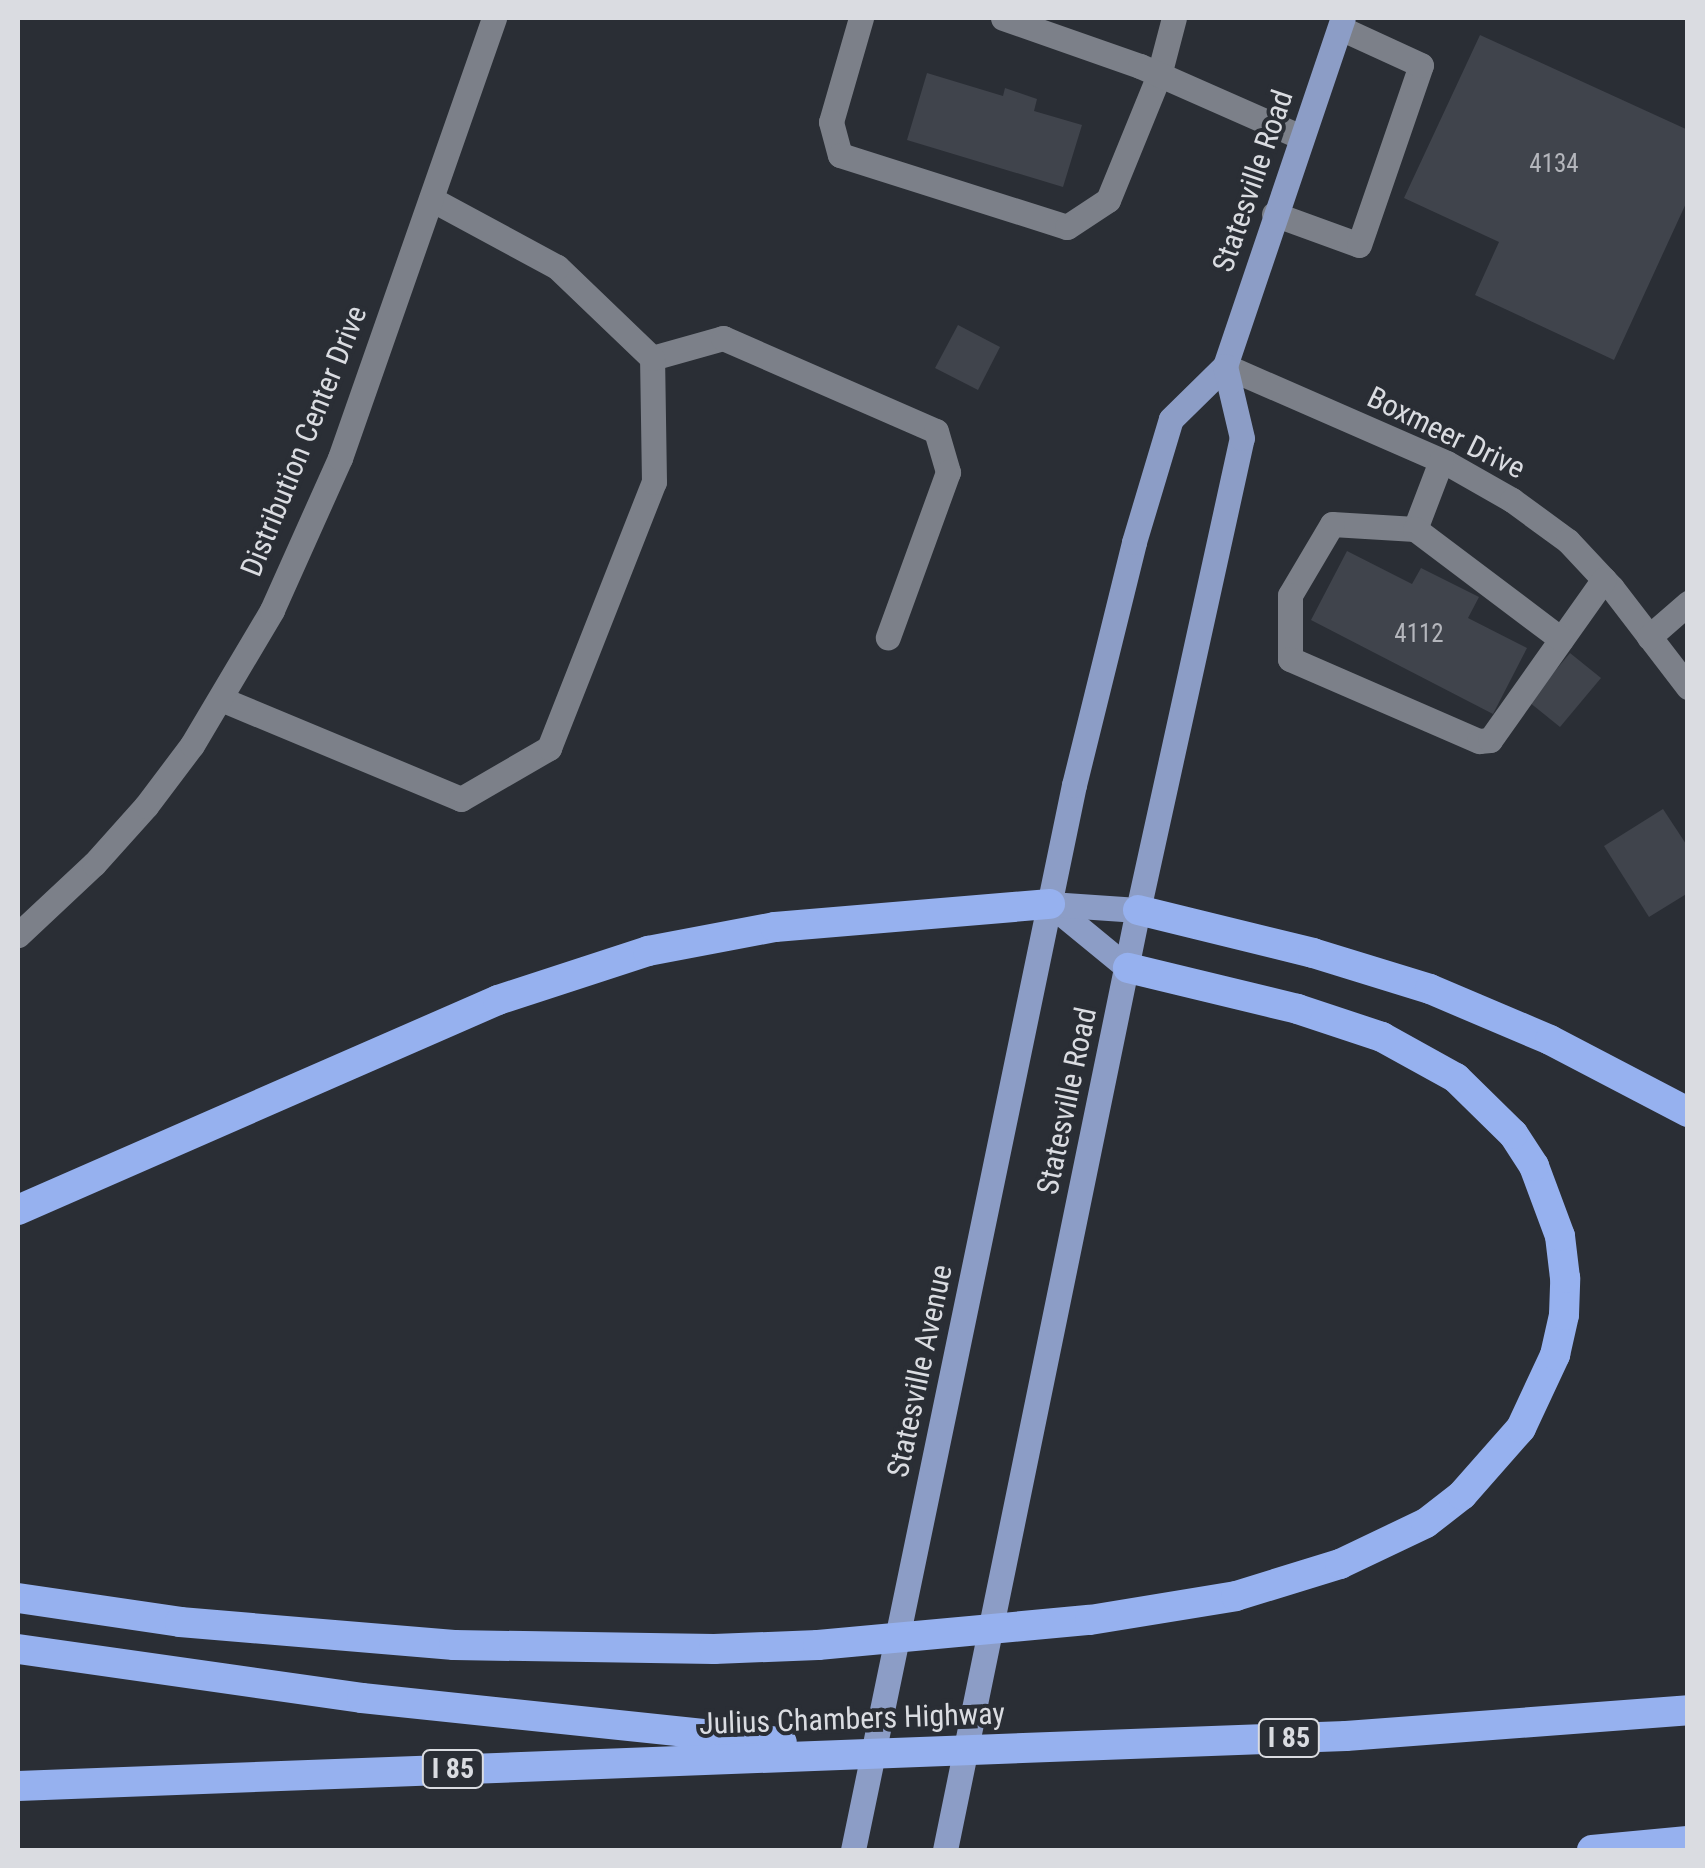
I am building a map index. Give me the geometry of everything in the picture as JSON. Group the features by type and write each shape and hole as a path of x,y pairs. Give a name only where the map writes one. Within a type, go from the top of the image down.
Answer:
{"highway":[{"path":"18,1210 498,1000 631,956 775,926 1050,904"},
{"path":"1138,910 1313,952 1430,989 1550,1040 1688,1112"},
{"path":"18,1598 180,1622 436,1644 714,1649 818,1645 1090,1620 1236,1596 1340,1564 1426,1523 1462,1495 1512,1439 1540,1394 1555,1355 1564,1315 1566,1278 1560,1236 1534,1166 1513,1134 1456,1078 1394,1043 1298,1009 1128,968"},
{"path":"18,1649 362,1698 889,1753"},
{"name":"Julius Chambers Highway","path":"18,1786 1460,1730 1688,1710"},
{"path":"1592,1850 1688,1842"}],"main road":[{"name":"Statesville Road","path":"1050,904 1104,659 1171,419 1225,366 1341,23"},
{"name":"Statesville Road","path":"944,1850 1138,910 1242,438 1225,366"},
{"path":"1050,904 1138,910"},
{"path":"1050,904 1128,968"},
{"name":"Statesville Avenue","path":"853,1850 1050,904"}],"street":[{"name":"Distribution Center Drive","path":"18,934 94,864 146,806 221,700 308,535 494,18"},
{"path":"1004,18 1160,75 1301,137"},
{"path":"855,19 831,122 840,155 1067,228 1108,200 1160,75 1174,18"},
{"path":"1274,214 1359,245 1421,65 1341,23"},
{"path":"221,700 461,799 549,748 654,482 652,358 557,267 431,199"},
{"path":"652,358 723,338 936,431 948,472 888,637"},
{"name":"Boxmeer Drive","path":"1225,366 1442,462 1512,500 1568,542 1604,579 1688,687"},
{"path":"1415,529 1442,462"},
{"path":"1561,639 1415,529 1332,524 1290,594 1290,660 1478,741 1490,740 1604,579"},
{"path":"1650,638 1688,603"}],"building":[{"path":"1480,35 1688,130 1688,199 1614,360 1475,295 1499,242 1404,198"},
{"path":"927,73 1003,96 1005,88 1037,99 1034,111 1082,125 1063,187 907,140"},
{"path":"958,325 1000,347 978,390 935,368"},
{"path":"1347,551 1412,584 1421,568 1479,597 1468,618 1527,648 1493,714 1311,620"},
{"path":"1570,653 1601,678 1560,727 1529,702"},
{"path":"1663,809 1688,847 1688,893 1649,917 1604,846"}]}
